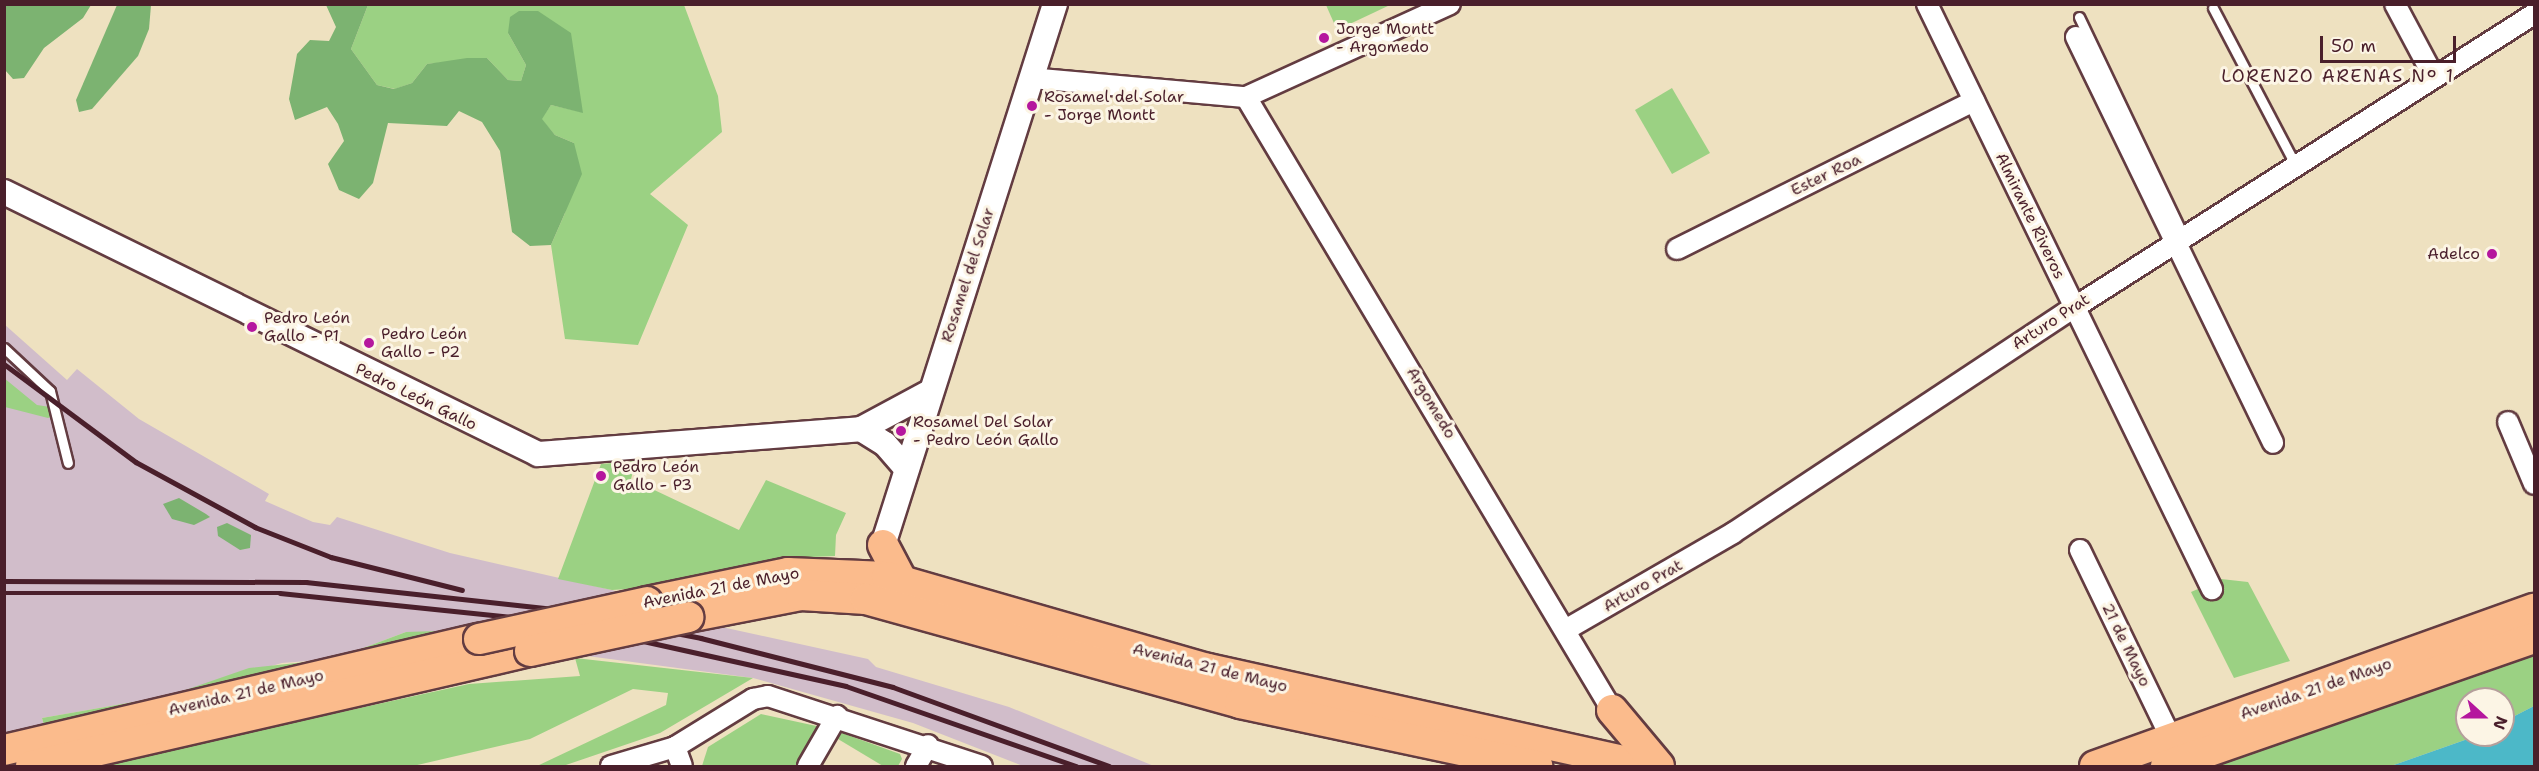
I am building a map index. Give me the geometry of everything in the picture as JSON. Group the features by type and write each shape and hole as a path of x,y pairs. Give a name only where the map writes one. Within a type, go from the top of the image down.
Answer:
{"main road":[{"path":"855,573 883,545 902,581"},
{"name":"Avenida 21 de Mayo","path":"45,756 479,639 788,573 855,573 902,581 1208,669 1588,760 1645,766"},
{"name":"Avenida 21 de Mayo","path":"4,750 45,756 688,617 801,595 867,599 1240,703 1537,766"},
{"name":"Avenida 21 de Mayo","path":"2169,753 2535,609"},
{"name":"Avenida 21 de Mayo","path":"2095,766 2169,753 2535,638"},
{"path":"1588,760 1612,710 1659,766"}],"street":[{"name":"Rosamel del Solar","path":"883,545 1055,4"},
{"path":"1031,78 1246,97 1450,4"},
{"name":"Almirante Riveros","path":"1927,4 2212,589"},
{"path":"2396,4 2434,77"},
{"name":"Arturo Prat","path":"1567,629 1733,533 2074,307 2535,14"},
{"path":"2076,37 2180,240 2273,443"},
{"name":"Argomedo","path":"1246,97 1567,629 1612,710"},
{"name":"Ester Roa","path":"1677,249 1974,101"},
{"name":"Pedro León Gallo","path":"4,192 526,451 560,454 861,429 930,392"},
{"path":"2508,422 2535,484"},
{"path":"861,429 885,444 907,469"},
{"name":"21 de Mayo","path":"2080,550 2169,753"},
{"path":"611,766 675,747 753,699 768,696 928,745 982,766"},
{"path":"808,766 837,716"},
{"path":"916,766 928,745"},
{"path":"675,747 682,766"}],"lane":[{"path":"2213,8 2296,166"},
{"path":"2079,17 2180,240"},
{"path":"4,348 50,391 68,464"}],"shaded area":[{"path":"4,324 67,380 77,369 139,419 269,494 265,501 313,522 330,525 337,517 450,553 612,590 708,624 868,659 876,667 1009,707 1154,766 1023,766 913,723 753,678 406,632 334,659 282,663 168,696 42,718 57,766 5,766"}],"green space":[{"path":"5,4 91,5 83,18 44,48 24,78 13,79 5,70"},
{"path":"117,5 151,5 149,29 138,56 92,109 79,112 76,100"},
{"path":"326,5 368,5 351,49 377,85 394,89 412,83 427,64 467,58 487,58 508,80 521,81 526,65 508,33 510,17 519,11 538,11 571,33 583,113 551,105 542,119 555,135 574,143 582,174 551,245 530,246 512,232 500,151 482,122 459,111 447,126 388,123 373,183 359,199 339,190 328,164 344,141 338,124 327,107 295,120 289,99 297,54 310,40 329,41 336,27"},
{"path":"368,5 684,5 718,96 722,132 650,194 688,225 638,345 565,339 551,245 565,213 574,143 555,135 541,119 551,105 582,112 576,80 508,33 526,65 521,81 508,80 487,58 427,64 412,83 395,89 377,85 351,49"},
{"path":"1326,5 1390,5 1337,30"},
{"path":"1672,88 1710,153 1672,174 1635,110"},
{"path":"4,378 37,405 57,408 59,414 48,418 5,407"},
{"path":"636,461 631,479 739,530 766,480 846,513 836,535 835,556 787,558 643,588 612,590 558,579 601,464"},
{"path":"179,498 210,517 194,525 172,519 163,504"},
{"path":"227,523 251,535 250,548 240,550 218,536 217,527"},
{"path":"2221,579 2248,582 2290,661 2234,678 2191,592"},
{"path":"437,631 459,634 46,732 42,718 168,696 249,668 334,659 406,632"},
{"path":"2534,644 2534,706 2515,716 2515,687 2455,687 2455,743 2391,766 2212,766"},
{"path":"575,658 753,678 660,733 563,766 537,766 666,705 668,693 633,689 530,739 413,766 95,766 469,684 580,676"},
{"path":"761,714 821,727 801,766 702,766 708,747"},
{"path":"842,733 900,754 902,759 898,766 883,766 833,736"}],"water":[{"path":"2534,706 2534,766 2391,766 2455,743 2455,747 2515,747 2515,716"}],"railway":[{"path":"4,364 136,462 255,527 331,557 462,590"},
{"path":"4,581 306,582 547,608 701,638 893,687 1109,766"},
{"path":"4,593 280,593 553,621 846,686 1076,766"}],"place":[{"name":"Jorge Montt - Argomedo","path":"1324,38"},
{"name":"Rosamel del Solar - Jorge Montt","path":"1032,106"},
{"name":"Adelco","path":"2492,254"},
{"name":"Pedro León Gallo - P1","path":"252,327"},
{"name":"Pedro León Gallo - P2","path":"369,343"},
{"name":"Rosamel Del Solar - Pedro León Gallo","path":"901,431"},
{"name":"Pedro León Gallo - P3","path":"601,476"}],"district":[{"name":"LORENZO ARENAS N° 1","path":"2338,76"}]}
